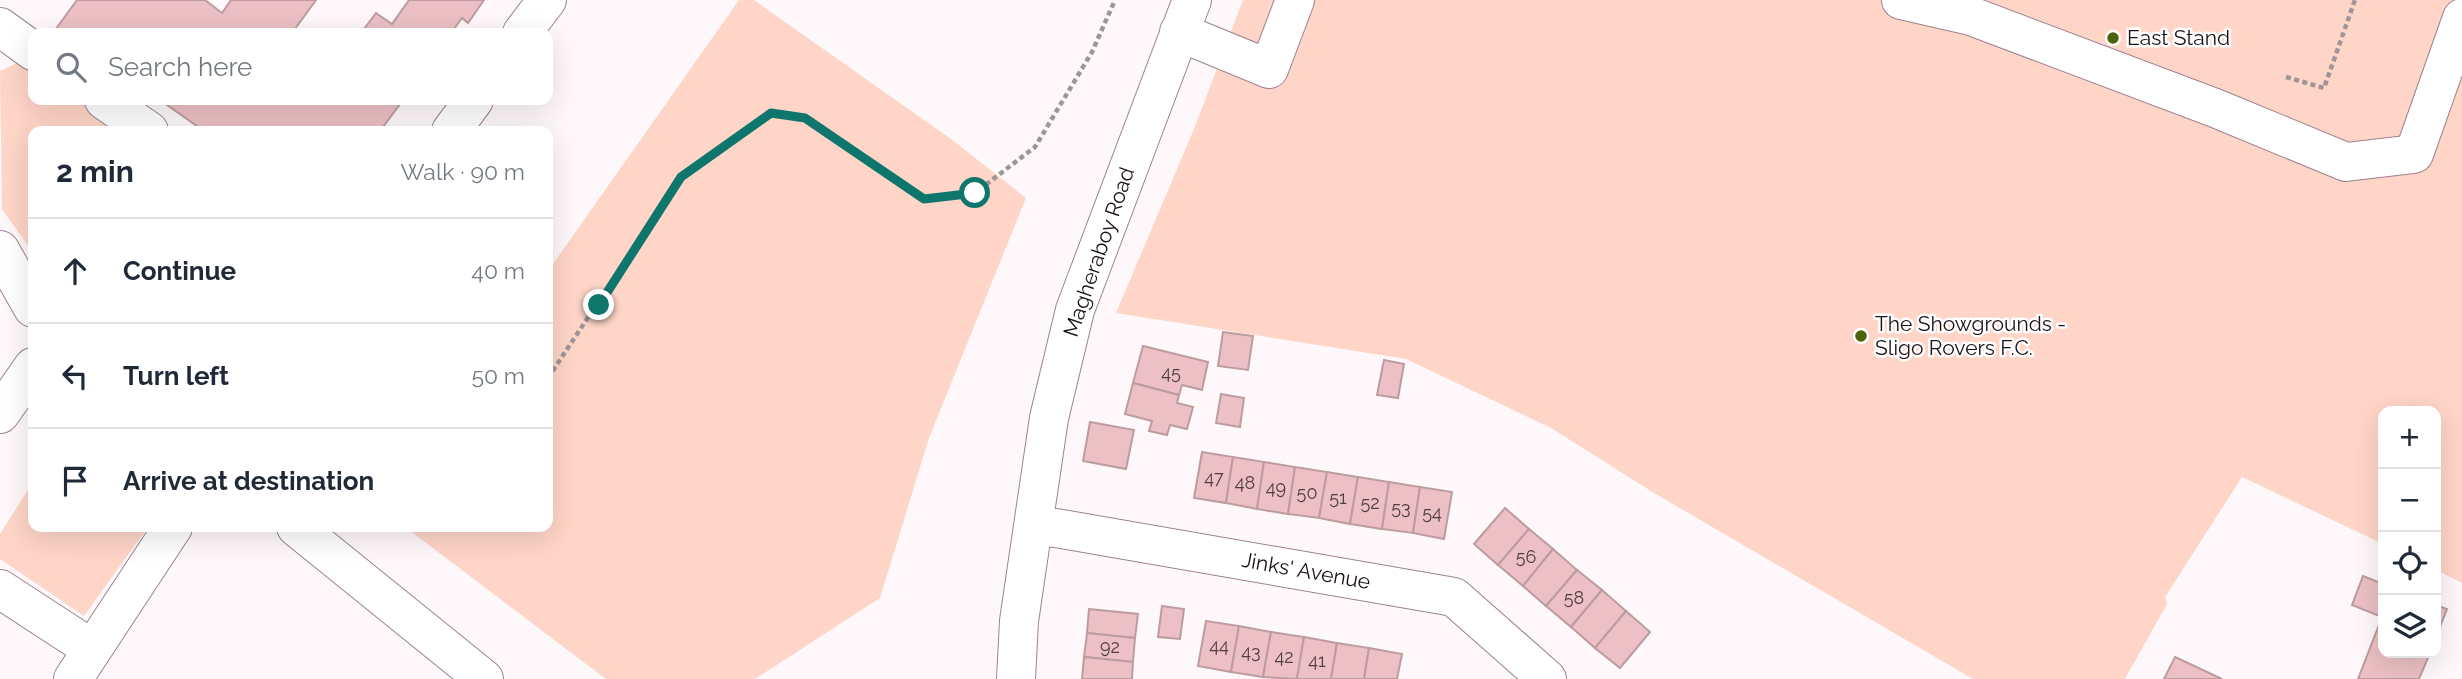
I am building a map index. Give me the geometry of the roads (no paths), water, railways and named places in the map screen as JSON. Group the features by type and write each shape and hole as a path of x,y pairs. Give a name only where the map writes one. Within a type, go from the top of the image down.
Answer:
{"street":[{"path":"526,28 547,0"},
{"path":"1186,16 1269,69 1295,0"},
{"path":"1901,0 1971,16 2083,57 2346,162 2414,154 2462,18"},
{"name":"Magheraboy Road","path":"1016,679 1019,621 1049,418 1074,310 1186,16"},
{"path":"0,27 28,47"},
{"path":"111,105 142,126"},
{"path":"454,126 470,105"},
{"path":"0,250 28,299"},
{"path":"28,319 25,325 28,339"},
{"path":"0,414 28,374"},
{"name":"Jinks' Avenue","path":"1034,527 1056,528 1454,597 1547,679"},
{"path":"0,589 83,664 170,532"},
{"path":"302,532 484,679"}],"place":[{"name":"East Stand","path":"2113,38"},
{"name":"The Showgrounds - Sligo Rovers F.C.","path":"1861,336"}]}
